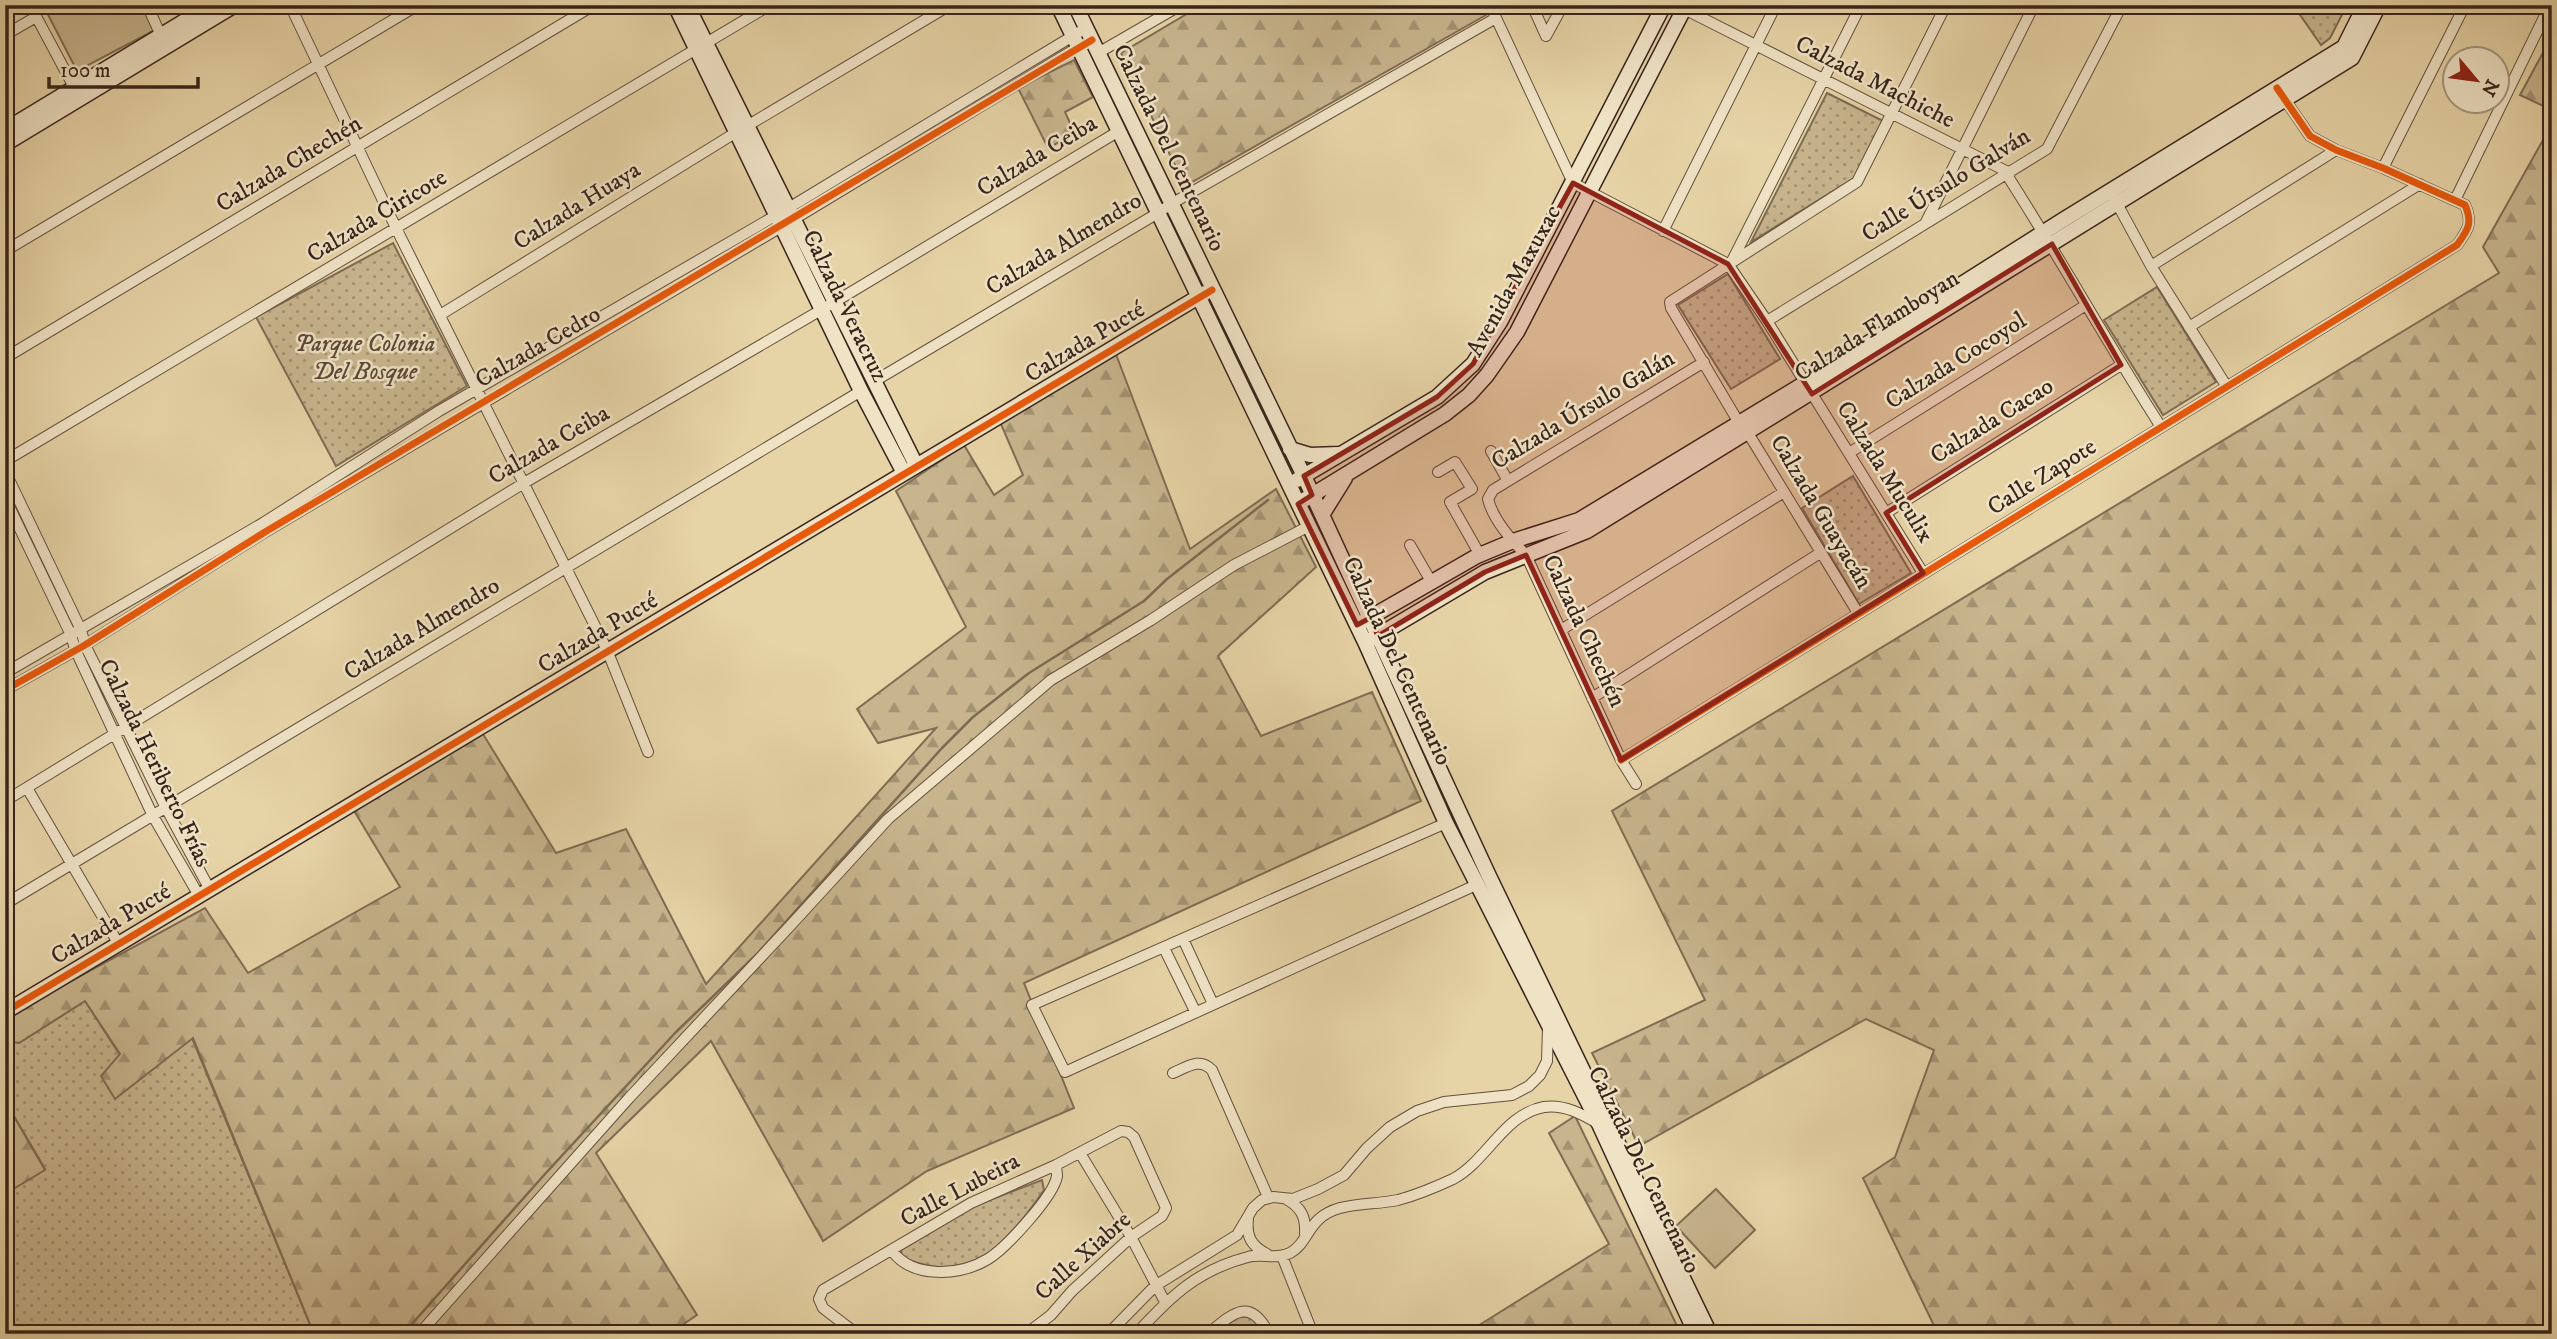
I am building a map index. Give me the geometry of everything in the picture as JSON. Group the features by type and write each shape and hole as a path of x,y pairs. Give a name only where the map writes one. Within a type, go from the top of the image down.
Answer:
{"main road":[{"path":"164,41 211,5"},
{"path":"5,130 234,5"},
{"name":"Calzada Veracruz","path":"675,5 701,46"},
{"name":"Calzada Veracruz","path":"687,5 701,46 828,307 861,391 910,469"},
{"name":"Calzada Del Centenario","path":"1058,5 1085,41 1171,204 1205,293 1289,485 1363,622 1488,874 1616,1149 1696,1334"},
{"name":"Calzada Del Centenario","path":"1075,5 1085,41 1119,131 1158,213 1205,293 1304,476 1363,622"},
{"name":"Avenida Maxuxac","path":"1289,485 1437,397 1457,381 1488,344 1664,5"},
{"name":"Calzada Flamboyan","path":"2281,94 2344,47 2365,5"},
{"name":"Calzada Flamboyan","path":"1371,639 1485,572 1587,531 1744,428 2113,197 2281,94 2352,58 2379,5"},
{"name":"Avenida Maxuxac","path":"1298,504 1351,469 1445,414 1469,395 1487,375 1517,332 1685,7"},
{"path":"5,144 77,93"},
{"name":"Calzada Pucté","path":"5,1012 1205,293"},
{"name":"Calzada Veracruz","path":"828,307 873,382 910,469"},
{"path":"1408,414 1417,431"},
{"name":"Calzada Flamboyan","path":"1363,622 1480,555 1513,541 1579,520 1744,428"},
{"path":"1290,449 1310,455 1344,453"},
{"path":"1322,515 1351,469"},
{"name":"Calzada Del Centenario","path":"1371,639 1446,823 1476,885 1599,1124 1616,1149 1710,1334"}],"street":[{"path":"30,5 77,93"},
{"path":"147,5 164,41"},
{"path":"290,5 397,230 607,650 649,752"},
{"path":"5,251 418,5"},
{"name":"Calzada Chechén","path":"5,358 594,5"},
{"name":"Calzada Ciricote","path":"5,461 397,230 770,5"},
{"name":"Calzada Huaya","path":"440,315 950,5"},
{"name":"Calzada Cedro","path":"5,690 80,647 784,217 1085,41 1181,5"},
{"path":"1490,5 1573,183 1662,231 1730,263"},
{"path":"1532,5 1546,36 1563,5"},
{"path":"1662,231 1776,5"},
{"path":"1730,263 1861,5"},
{"path":"1730,263 1857,183 1946,5"},
{"path":"1926,222 2034,5"},
{"name":"Calle Úrsulo Galván","path":"1767,321 2048,149 2122,5"},
{"path":"2383,168 2465,5"},
{"path":"2281,94 2310,136 2336,150 2455,200 2550,5"},
{"name":"Calzada Machiche","path":"1685,7 2009,174"},
{"path":"5,35 36,17"},
{"name":"Calzada Almendro","path":"873,382 1171,204 1496,18"},
{"name":"Calzada Ceiba","path":"5,801 524,483 828,307 1119,131"},
{"path":"2151,266 2336,150"},
{"path":"2009,174 2121,365 2161,427"},
{"path":"2189,327 2420,184"},
{"path":"2113,197 2151,266 2227,387"},
{"name":"Calle Zapote","path":"1621,760 2457,245 2467,232 2470,216 2465,205 2455,200"},
{"name":"Calzada Cedro","path":"5,673 263,523 476,389 784,217"},
{"name":"Calzada Guayacán","path":"1730,263 1670,302 1671,308 1858,613"},
{"name":"Calzada Muculix","path":"1730,263 1923,573"},
{"name":"Calzada Cocoyol","path":"1849,453 2086,305"},
{"name":"Calzada Úrsulo Galán","path":"1488,499 1493,490 1704,362"},
{"name":"Calzada Cacao","path":"1886,513 2121,365"},
{"name":"Calzada Almendro","path":"5,904 861,391"},
{"path":"1491,451 1508,481"},
{"path":"1438,472 1455,463 1472,489 1450,502 1480,555"},
{"name":"Calzada Heriberto Frías","path":"5,471 81,630 80,647 153,816 203,891"},
{"path":"1561,630 1784,492"},
{"name":"Calzada Heriberto Frías","path":"5,498 71,635 127,726 203,891"},
{"name":"Calzada Chechén","path":"1488,499 1490,508 1526,555 1621,760 1636,784"},
{"path":"419,1334 620,1108 888,819 1051,680 1151,620 1234,565 1309,526"},
{"path":"1410,545 1432,583"},
{"path":"1592,698 1820,553"},
{"path":"27,788 118,943"},
{"path":"1446,823 1032,1005 1065,1072 1476,885"},
{"path":"1183,939 1213,1004"},
{"path":"1164,948 1195,1012"},
{"path":"1108,1334 1155,1286 1237,1235 1253,1208 1268,1197 1293,1199 1344,1175 1390,1126 1417,1111 1454,1100 1512,1095 1529,1086 1540,1075 1547,1060 1548,1027"},
{"path":"1173,1073 1199,1062 1212,1070 1268,1197"},
{"path":"1136,1334 1165,1302 1199,1275 1223,1263 1252,1255 1283,1256 1300,1245 1320,1216 1339,1208 1399,1199 1453,1178 1475,1162 1521,1116 1545,1107 1561,1107 1578,1112 1599,1124"},
{"name":"Calle Lubeira","path":"857,1334 823,1308 820,1299 824,1290 971,1203 1056,1165 1121,1131 1134,1137 1166,1208"},
{"path":"1080,1153 1131,1237 1165,1302"},
{"path":"892,1251 897,1258 913,1267 930,1271 966,1268 988,1259 1044,1202 1057,1176 1056,1165"},
{"path":"1285,1198 1295,1203 1303,1212 1305,1235"},
{"name":"Calle Xiabre","path":"1026,1334 1051,1315 1072,1291 1131,1237 1162,1216 1166,1208"},
{"path":"1248,1218 1250,1241 1258,1250 1268,1255"},
{"path":"1283,1256 1313,1334"},
{"path":"1208,1334 1223,1321 1242,1311 1254,1312 1261,1318 1269,1334"}],"highlighted area":[{"path":"1573,183 1728,264 1812,394 2052,244 2121,365 1886,513 1923,573 1621,760 1526,555 1485,572 1378,636 1370,618 1357,625 1298,504 1312,495 1304,476 1437,397 1473,364"}],"green space":[{"path":"43,5 142,5 155,30 77,71"},
{"path":"1202,5 1480,5 1486,15 1185,186 1121,53"},
{"path":"2285,5 2347,5 2330,38 2321,45 2298,12"},
{"path":"2552,36 2552,110 2520,95"},
{"path":"1074,60 1093,97 1065,112 1075,134 1048,148 1018,88"},
{"path":"1827,93 1883,121 1854,178 1751,242"},
{"path":"2552,124 2552,1334 1938,1334 1863,1178 1895,1157 1934,1050 1866,1019 1639,1146 1592,1053 1705,1000 1612,811 2499,273 2483,247"},
{"name":"Parque Colonia Del Bosque","path":"393,243 467,386 336,466 256,317"},
{"path":"1728,274 1780,359 1731,389 1678,305"},
{"path":"2157,287 2216,382 2163,415 2104,320"},
{"path":"1114,349 1190,549 1276,489 1316,567 1218,656 1261,736 1372,692 1421,801 1024,983 1074,1108 927,1171 823,1241 711,1041 596,1153 697,1315 669,1334 314,1334 193,1038 115,1099 101,1076 120,1054 85,1001 19,1043 5,1040 5,1017 205,908 248,973 400,887 353,809 483,734 556,853 626,829 706,984 936,728 878,743 857,709 966,627 896,491 964,445 994,495 1023,475 1000,422"},
{"path":"1853,476 1911,573 1859,604 1802,508"},
{"path":"85,1001 120,1055 192,1038 314,1334 5,1334 5,1194 45,1169 5,1101 5,1040 19,1043"},
{"path":"5,1101 45,1170 5,1194"},
{"path":"1575,1116 1681,1334 1465,1334 1609,1244 1549,1133"},
{"path":"1042,1180 1044,1190 1019,1223 999,1244 977,1261 958,1267 941,1267 924,1265 902,1257 901,1250 972,1207"},
{"path":"1716,1189 1755,1230 1715,1268 1676,1226"},
{"path":"1249,1316 1259,1324 1264,1334 1217,1334 1234,1318"}],"waterway":[{"path":"403,1334 676,1032 757,954 973,717 1029,673 1144,601 1167,579 1268,500"}],"cycle path":[{"path":"5,690 85,645 265,532 1092,40"},
{"path":"1621,760 2457,245 2468,226 2469,217 2465,205 2336,150 2310,136 2277,88"},
{"path":"5,1012 1212,290"}]}
